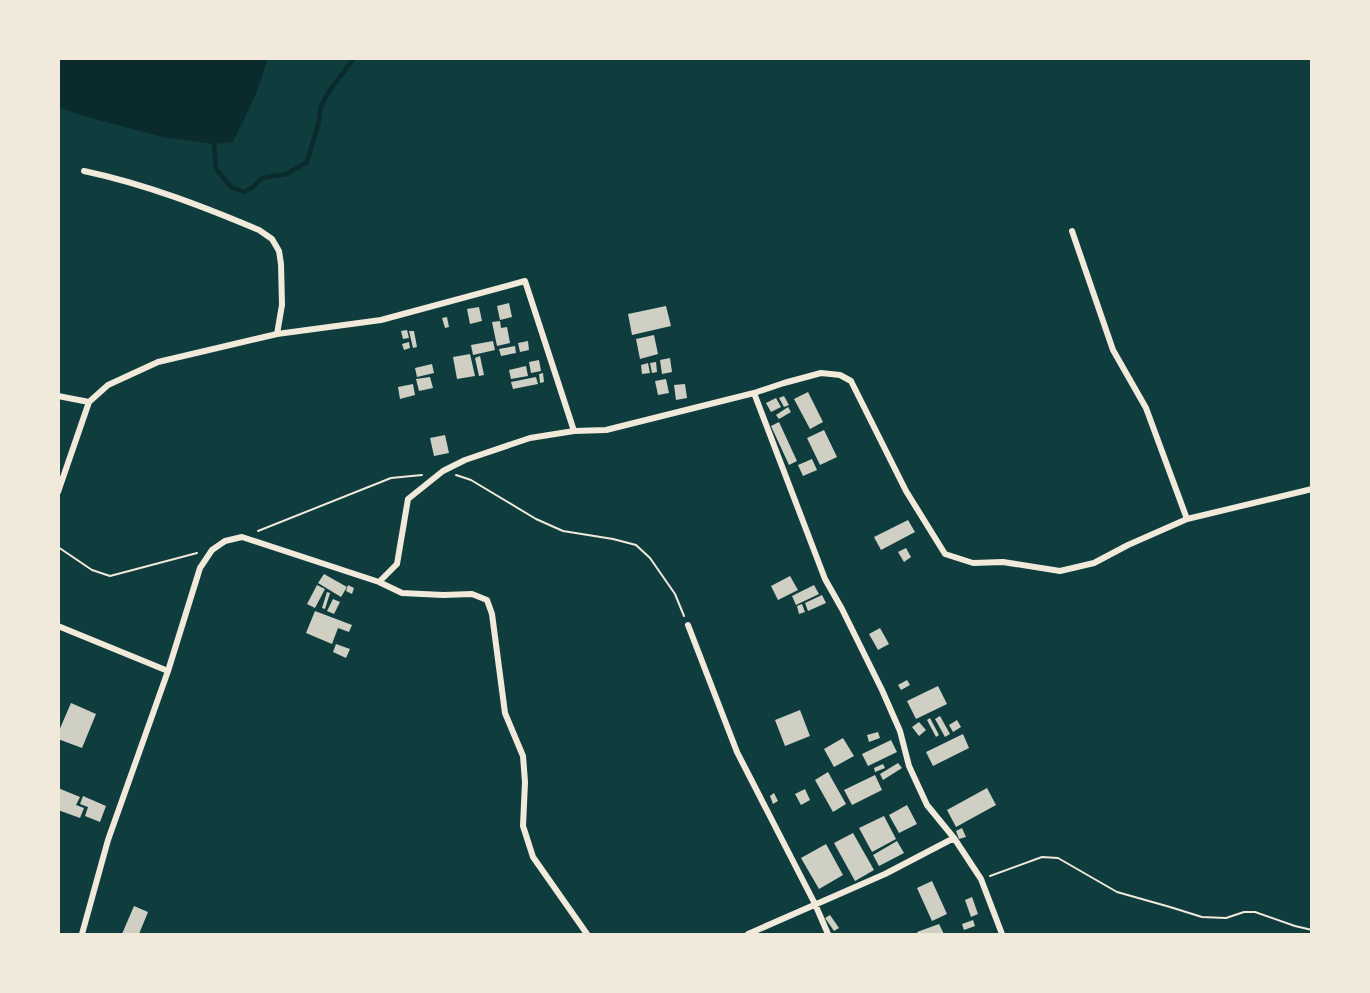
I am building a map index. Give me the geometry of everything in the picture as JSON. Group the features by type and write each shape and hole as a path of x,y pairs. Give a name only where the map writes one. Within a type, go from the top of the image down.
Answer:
{"street":[{"path":"84,171 111,176 166,193 259,230 272,239 279,250 281,264 282,305 277,334"},
{"path":"1072,231 1113,350 1146,408 1187,519"},
{"path":"58,492 89,402 108,385 158,363 277,334 381,320 525,281 574,431"},
{"path":"379,582 397,564 408,499 443,471 465,460 530,438 574,431 606,430 754,393 822,373 840,375 851,381 906,491 945,554 973,563 1003,562 1060,571 1094,563 1187,519 1311,489"},
{"path":"754,393 825,579 882,690 900,731 909,766 927,805 954,838 981,879 1002,934"},
{"path":"58,396 89,402"},
{"path":"82,934 108,840 168,671 200,568 212,550 225,541 242,537 379,582 402,593 472,594 488,600 492,614 505,713 523,756 525,782 523,826 533,857 587,934"},
{"path":"688,625 737,752 828,934"},
{"path":"58,626 168,671"},
{"path":"748,934 885,874 954,838"}],"path":[{"path":"443,471 471,480 536,519 563,531 636,545 650,558 675,594 688,625"},
{"path":"242,537 391,478 423,474"},
{"path":"58,547 92,570 110,576 212,550"},
{"path":"981,879 1042,857 1058,858 1117,892 1202,917 1226,918 1244,912 1255,912 1311,930"}],"water":[{"path":"58,59 268,59 255,96 233,142 214,144 162,137 80,115 59,107"}],"building":[{"path":"509,303 512,317 500,320 497,306"},
{"path":"666,306 671,326 632,335 628,314"},
{"path":"479,307 482,321 470,324 467,309"},
{"path":"447,317 449,327 445,328 442,318"},
{"path":"500,321 501,328 507,327 510,343 497,346 492,322"},
{"path":"407,330 409,338 403,339 401,331"},
{"path":"409,331 414,331 417,347 413,348"},
{"path":"654,335 658,354 640,359 636,339"},
{"path":"493,341 495,350 473,355 471,345"},
{"path":"528,341 529,350 520,352 518,343"},
{"path":"409,342 410,348 404,350 402,344"},
{"path":"515,346 516,353 501,356 499,349"},
{"path":"470,354 475,376 457,379 453,357"},
{"path":"480,356 484,375 479,376 475,358"},
{"path":"670,358 672,372 662,374 660,360"},
{"path":"539,360 541,371 531,373 529,362"},
{"path":"656,362 657,372 652,373 650,363"},
{"path":"648,363 650,373 642,374 641,365"},
{"path":"432,364 434,373 417,377 415,368"},
{"path":"526,366 528,376 511,379 509,370"},
{"path":"543,373 544,382 540,383 539,374"},
{"path":"430,377 433,388 419,391 416,379"},
{"path":"536,377 538,384 513,389 511,382"},
{"path":"666,379 669,393 658,395 655,381"},
{"path":"413,384 415,395 400,399 398,387"},
{"path":"685,384 687,398 676,400 674,385"},
{"path":"808,392 823,422 810,429 794,399"},
{"path":"784,396 789,405 784,407 779,398"},
{"path":"776,398 781,407 771,412 766,403"},
{"path":"788,407 791,412 779,419 776,415"},
{"path":"779,422 797,461 789,465 771,426"},
{"path":"824,430 837,457 820,465 807,438"},
{"path":"445,435 449,453 434,456 430,438"},
{"path":"812,459 817,470 803,476 798,465"},
{"path":"908,520 915,532 881,550 874,537"},
{"path":"906,548 911,557 904,562 898,552"},
{"path":"324,574 347,587 341,597 318,583"},
{"path":"790,576 798,590 778,600 771,586"},
{"path":"317,585 325,589 315,608 307,604"},
{"path":"348,585 354,588 352,594 346,591"},
{"path":"814,585 819,594 796,605 792,596"},
{"path":"327,592 330,593 325,609 322,608"},
{"path":"822,595 826,603 808,611 805,603"},
{"path":"333,599 340,602 334,614 327,611"},
{"path":"802,604 805,612 799,614 797,606"},
{"path":"315,611 352,625 349,632 338,628 332,644 306,633"},
{"path":"880,628 889,644 878,650 869,634"},
{"path":"336,644 350,649 346,658 333,652"},
{"path":"907,680 910,685 901,690 898,685"},
{"path":"938,686 947,704 916,719 907,701"},
{"path":"71,703 96,714 82,748 58,739 58,733"},
{"path":"800,710 810,736 785,746 775,720"},
{"path":"940,716 950,734 945,737 935,719"},
{"path":"930,718 939,735 936,737 927,720"},
{"path":"957,720 961,727 953,732 949,725"},
{"path":"919,722 926,730 919,736 912,727"},
{"path":"878,732 880,738 869,742 867,735"},
{"path":"963,734 969,748 933,766 926,752"},
{"path":"843,738 854,756 834,767 824,749"},
{"path":"891,740 897,752 868,766 862,754"},
{"path":"898,763 902,768 883,780 880,774"},
{"path":"883,764 885,768 875,772 874,768"},
{"path":"828,772 846,804 833,812 815,780"},
{"path":"875,775 882,790 852,805 844,790"},
{"path":"58,788 80,797 76,805 84,808 80,818 58,810"},
{"path":"987,788 996,805 956,827 947,810"},
{"path":"805,789 810,800 801,805 795,794"},
{"path":"774,793 778,801 773,804 770,796"},
{"path":"83,796 106,806 100,822 85,816 88,807 80,804"},
{"path":"907,805 917,824 899,833 889,815"},
{"path":"884,816 896,839 872,852 859,828"},
{"path":"962,828 966,837 959,839 956,831"},
{"path":"853,833 874,870 855,881 834,843"},
{"path":"897,841 904,853 879,866 873,855"},
{"path":"826,844 843,875 819,889 801,858"},
{"path":"932,881 947,914 932,921 917,888"},
{"path":"972,897 978,914 971,917 965,900"},
{"path":"134,906 148,912 139,934 122,934"},
{"path":"830,915 839,928 834,931 825,918"},
{"path":"973,920 975,926 964,930 962,924"},
{"path":"939,924 944,934 918,934 917,932"}],"waterway":[{"path":"214,144 216,169 231,187 244,192 262,178 287,174 307,162 321,106 354,58"}]}
